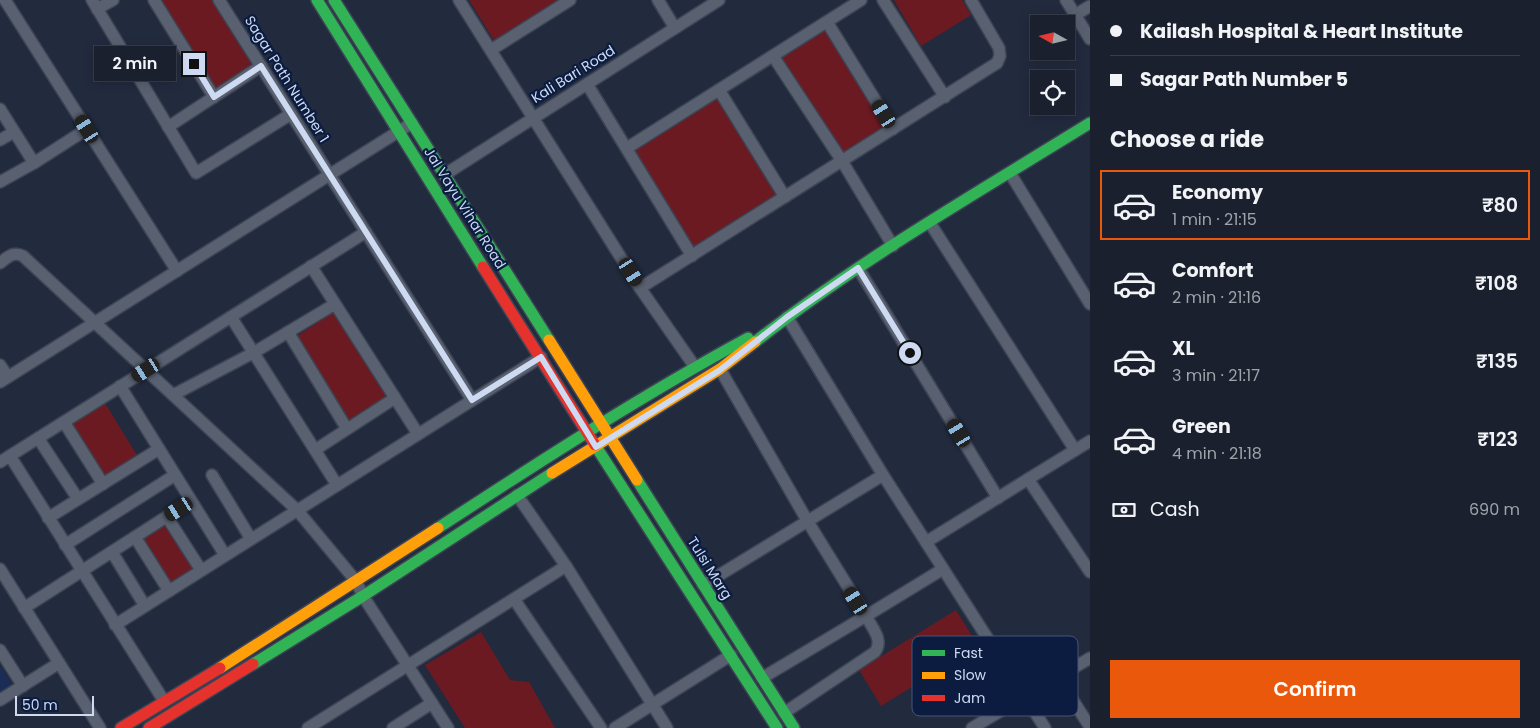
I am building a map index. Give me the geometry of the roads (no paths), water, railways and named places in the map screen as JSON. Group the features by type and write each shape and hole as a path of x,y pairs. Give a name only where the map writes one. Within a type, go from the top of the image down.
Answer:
{"street":[{"path":"5,0 177,271"},
{"path":"113,0 95,5 196,173 291,114"},
{"path":"154,0 214,97"},
{"name":"Sagar Path Number 1","path":"220,0 472,400"},
{"name":"Jal Vayu Vihar Road","path":"317,0 586,432"},
{"name":"Jal Vayu Vihar Road","path":"334,0 602,423"},
{"path":"459,0 640,288 695,367"},
{"path":"491,50 570,0"},
{"path":"658,0 676,28"},
{"name":"Kali Bari Road","path":"444,175 719,0"},
{"path":"627,148 861,0"},
{"path":"883,0 944,96"},
{"path":"640,288 997,63 1000,56 998,48 971,0"},
{"path":"1066,0 1090,39"},
{"path":"1075,15 1090,6"},
{"path":"827,22 893,129"},
{"path":"773,56 842,161 893,246"},
{"path":"168,126 261,66"},
{"path":"587,84 692,256"},
{"path":"719,90 785,197"},
{"path":"0,108 34,163"},
{"path":"0,365 4,379 412,123"},
{"path":"149,728 363,596 517,495 720,370 787,317 858,268 1087,125 1090,138"},
{"path":"0,182 87,129"},
{"path":"0,140 14,132"},
{"path":"1010,173 1090,304"},
{"path":"930,223 1075,450"},
{"path":"164,701 48,518 5,459 366,232"},
{"path":"0,263 12,254 18,253 23,256 297,510 356,581 363,596 448,728"},
{"path":"311,266 418,434"},
{"path":"858,268 998,498"},
{"path":"173,395 253,353 335,304"},
{"path":"231,317 337,485"},
{"path":"121,728 238,658 586,432 695,367 787,317"},
{"path":"787,317 883,475 986,636"},
{"path":"288,332 347,429"},
{"path":"115,625 541,357"},
{"path":"720,370 879,641 875,652 784,713"},
{"path":"120,386 225,555"},
{"path":"649,396 656,410"},
{"path":"315,450 394,398"},
{"path":"64,422 103,484"},
{"name":"Tulsi Marg","path":"602,423 794,728"},
{"path":"586,432 777,728"},
{"path":"38,438 78,499"},
{"path":"926,542 1090,442"},
{"path":"48,518 159,448"},
{"path":"65,545 175,475"},
{"path":"212,475 251,539"},
{"path":"703,585 883,475"},
{"path":"1028,479 1090,572"},
{"path":"517,495 566,566 667,728"},
{"path":"24,608 192,501"},
{"path":"167,517 201,570"},
{"path":"135,538 169,591"},
{"path":"112,552 145,606"},
{"path":"308,728 566,566"},
{"path":"0,569 100,728"},
{"path":"762,678 943,569"},
{"path":"514,599 601,728"},
{"path":"0,650 23,686"},
{"path":"615,728 731,655"},
{"path":"1078,665 1090,658"},
{"path":"0,700 59,663"},
{"path":"393,728 432,703"},
{"path":"1078,708 1090,727"},
{"path":"972,728 993,716"},
{"path":"1037,716 1045,728"}]}
